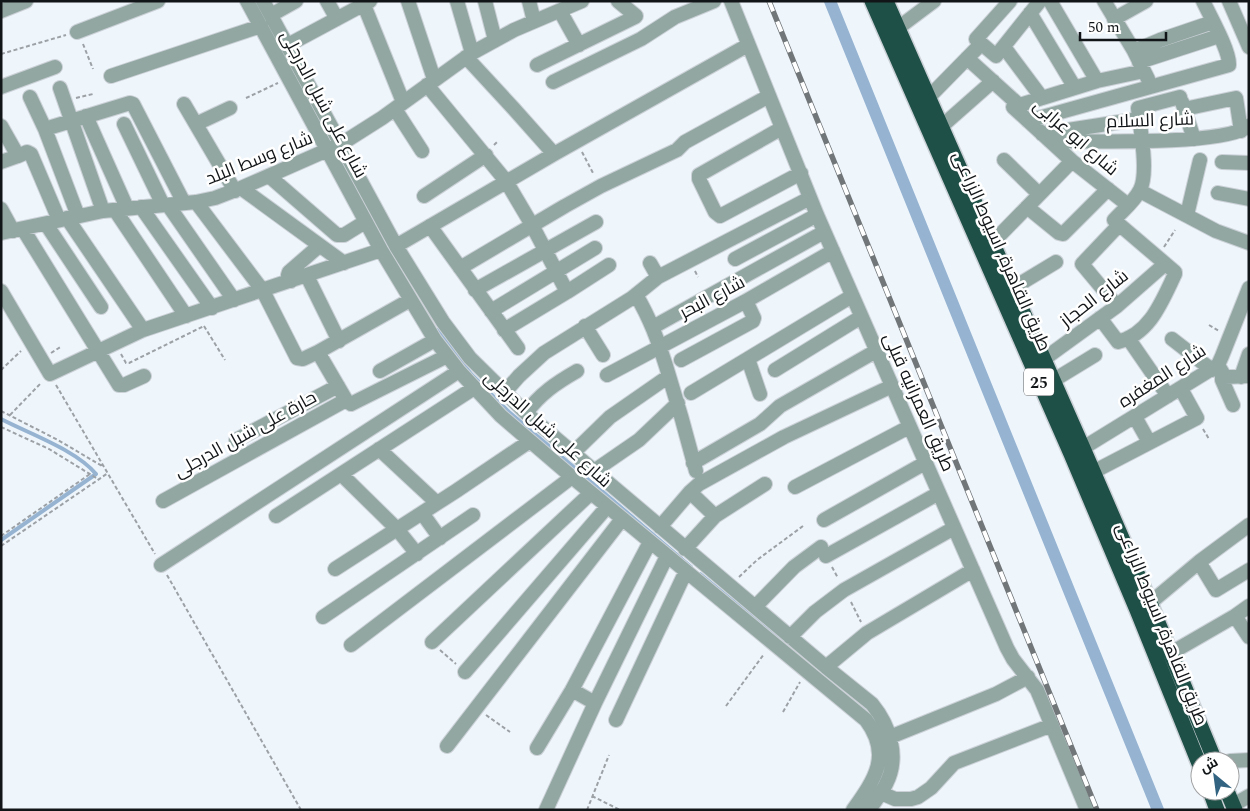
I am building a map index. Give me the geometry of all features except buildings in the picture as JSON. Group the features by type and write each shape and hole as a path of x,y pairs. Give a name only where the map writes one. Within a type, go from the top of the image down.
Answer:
{"highway":[{"name":"طريق القاهرة, اسيوط الزراعى","path":"872,1 979,229 993,242 1150,603 1157,640 1171,653 1211,751"},
{"name":"طريق القاهرة, اسيوط الزراعى","path":"886,1 942,126 979,229 1067,445 1157,640 1195,751"}],"street":[{"path":"1,12 26,1"},
{"path":"77,32 158,1"},
{"name":"شارع على شبل الدرجلى","path":"247,1 381,250 435,340 459,371 501,416 530,441 866,720 875,734 879,751 878,768 871,784 852,810"},
{"name":"شارع على شبل الدرجلى","path":"263,1 396,246 423,292 456,341 483,372 526,413 685,549 872,704 883,719 890,736 892,764 887,782 869,810"},
{"path":"271,15 296,1"},
{"path":"327,1 337,19"},
{"path":"408,1 431,82 506,181 546,250 567,292"},
{"path":"457,1 469,55 554,154"},
{"path":"485,1 495,40"},
{"path":"529,1 534,21"},
{"path":"537,65 636,16 618,1"},
{"path":"553,82 641,39 675,17 714,1"},
{"name":"طريق العمرانيه قبلى","path":"731,1 824,232 925,463 1007,648 1036,690 1087,810"},
{"path":"898,28 934,1"},
{"path":"1010,1 976,38 981,44 1000,52 1042,98"},
{"path":"1000,52 1040,1"},
{"path":"1050,1 1097,81"},
{"path":"1104,1 1139,61 1151,86"},
{"path":"1114,19 1146,1"},
{"path":"1028,121 1229,65 1220,36 1203,1"},
{"path":"1229,1 1249,47"},
{"path":"288,45 367,3 399,106 422,151"},
{"path":"572,4 579,45"},
{"name":"شارع وسط البلد","path":"12,231 68,218 122,209 190,203 238,189 341,144 399,106 469,55 495,40 572,4"},
{"path":"1030,14 1075,88"},
{"path":"1139,61 1160,40 1213,22"},
{"path":"111,76 261,26"},
{"path":"1139,61 1220,36"},
{"path":"929,97 981,44"},
{"path":"396,246 506,181 748,45"},
{"path":"1228,58 1249,53"},
{"path":"968,58 1019,105"},
{"name":"شارع ابو عرابى","path":"1128,205 1072,161 1013,107 1097,81 1139,61"},
{"path":"1,87 55,68"},
{"path":"1175,80 1194,139"},
{"path":"942,126 993,81"},
{"path":"62,94 72,120 122,209 191,314"},
{"path":"460,268 600,186 679,149 685,142 769,96"},
{"path":"30,97 45,129 68,218"},
{"path":"1046,137 1182,103 1236,98 1247,130"},
{"path":"45,129 130,103 133,104 190,203 262,290 297,358 302,359 318,352 410,300"},
{"path":"230,108 190,113 238,189 344,263"},
{"path":"1117,306 1082,264 1140,191 1145,172 1139,113"},
{"path":"86,116 122,209 212,308"},
{"path":"124,124 165,205 234,300"},
{"path":"1,126 18,156"},
{"path":"782,128 699,175 698,178 715,212 720,216 801,174"},
{"name":"شارع السلام","path":"1046,137 1141,140 1194,139 1247,130"},
{"path":"1,162 27,152 30,154 68,218 143,330"},
{"path":"424,196 486,156"},
{"path":"1004,160 1039,194"},
{"path":"1187,214 1200,160"},
{"path":"993,242 1072,161"},
{"path":"1222,162 1249,163"},
{"path":"269,176 337,235 344,235 365,222"},
{"path":"1028,207 1059,233 1063,234 1108,189"},
{"path":"1140,191 1187,214 1216,231 1249,243"},
{"path":"1218,193 1249,199"},
{"path":"504,393 544,353 636,295 658,277 810,198"},
{"path":"1,209 12,231 98,351 119,385 122,386 144,376"},
{"path":"735,259 817,215"},
{"path":"475,290 596,222"},
{"path":"1116,223 1176,273 1157,312 1144,328 1123,340"},
{"path":"46,224 101,307"},
{"path":"430,226 518,348"},
{"path":"653,327 824,232"},
{"path":"291,281 288,275 289,272 319,246"},
{"path":"490,311 595,248"},
{"path":"1,291 50,374 143,330 381,250"},
{"name":"شارع البحر","path":"607,375 746,301 833,251"},
{"name":"شارع الحجاز","path":"1044,359 1117,306 1161,260"},
{"path":"1013,288 1056,262"},
{"path":"650,263 658,277"},
{"path":"504,330 609,265"},
{"path":"307,276 338,341"},
{"name":"شارع المغفره","path":"1083,448 1168,396 1217,370 1249,288"},
{"path":"636,295 653,327 678,403 693,463 694,488 714,516"},
{"path":"691,393 852,296"},
{"path":"681,360 753,321 754,318 746,301"},
{"path":"775,370 861,317"},
{"path":"1100,318 1123,340 1168,396"},
{"path":"585,326 603,355"},
{"path":"380,371 435,340"},
{"path":"1172,340 1227,378 1246,378 1249,354"},
{"path":"693,463 760,424 777,408 876,351"},
{"path":"318,352 349,402"},
{"path":"1054,380 1095,355"},
{"name":"حارة على شبل الدرجلى","path":"163,502 349,402 447,356"},
{"path":"748,360 760,394"},
{"path":"1217,370 1233,405"},
{"path":"161,565 459,371"},
{"path":"526,413 548,388 577,371"},
{"path":"573,453 610,417 669,376"},
{"path":"236,440 338,386"},
{"path":"660,527 694,488 784,437 892,386"},
{"path":"276,516 474,388"},
{"path":"1093,472 1197,418 1181,389"},
{"path":"594,472 639,440 678,403"},
{"path":"1135,417 1149,442"},
{"path":"795,487 909,426"},
{"path":"335,569 530,441"},
{"path":"379,449 437,503"},
{"path":"824,520 925,463"},
{"path":"341,474 397,529 416,554"},
{"path":"351,645 572,477"},
{"path":"685,549 714,516 765,484"},
{"path":"432,642 591,493"},
{"path":"755,607 794,567 939,493"},
{"path":"465,672 608,507"},
{"path":"422,513 440,538"},
{"path":"323,617 474,515"},
{"path":"447,746 622,518"},
{"path":"1150,603 1199,562 1249,525"},
{"path":"790,637 815,612 844,590 954,528"},
{"path":"537,748 572,690 650,542"},
{"path":"546,810 595,703 667,556"},
{"path":"1199,562 1217,590 1249,570"},
{"path":"826,667 867,633 973,570"},
{"path":"616,720 686,572"},
{"path":"1171,653 1249,606"},
{"path":"1235,616 1249,637"},
{"path":"890,736 996,694 1028,677"},
{"path":"572,690 595,703"},
{"path":"881,792 888,797 903,800 918,797 931,788 954,763 1052,725"},
{"path":"1231,802 1249,796"}],"path":[{"path":"1,54 77,32 93,70"},
{"path":"246,98 289,78"},
{"path":"62,94 93,94"},
{"path":"576,142 600,186"},
{"path":"1161,260 1175,230"},
{"path":"191,314 204,326 225,360"},
{"path":"127,364 204,326"},
{"path":"1,370 31,342"},
{"path":"10,415 50,374 301,810"},
{"path":"1,411 58,440 104,467"},
{"path":"1,427 50,449 98,479"},
{"path":"1,546 108,473"},
{"path":"1,536 90,474"},
{"path":"730,586 757,560 803,526"},
{"path":"432,642 465,672"},
{"path":"726,706 772,643"},
{"path":"783,712 807,670"},
{"path":"476,708 510,732"},
{"path":"587,810 609,755"},
{"path":"592,796 620,810"}],"waterway":[{"path":"830,1 1158,810"},
{"path":"381,236 395,260"},
{"path":"437,330 471,374 509,412 691,567"},
{"path":"1,419 65,450 77,457 96,474 1,540"},
{"path":"700,574 873,716"}],"railway":[{"path":"769,1 1097,810"}]}
